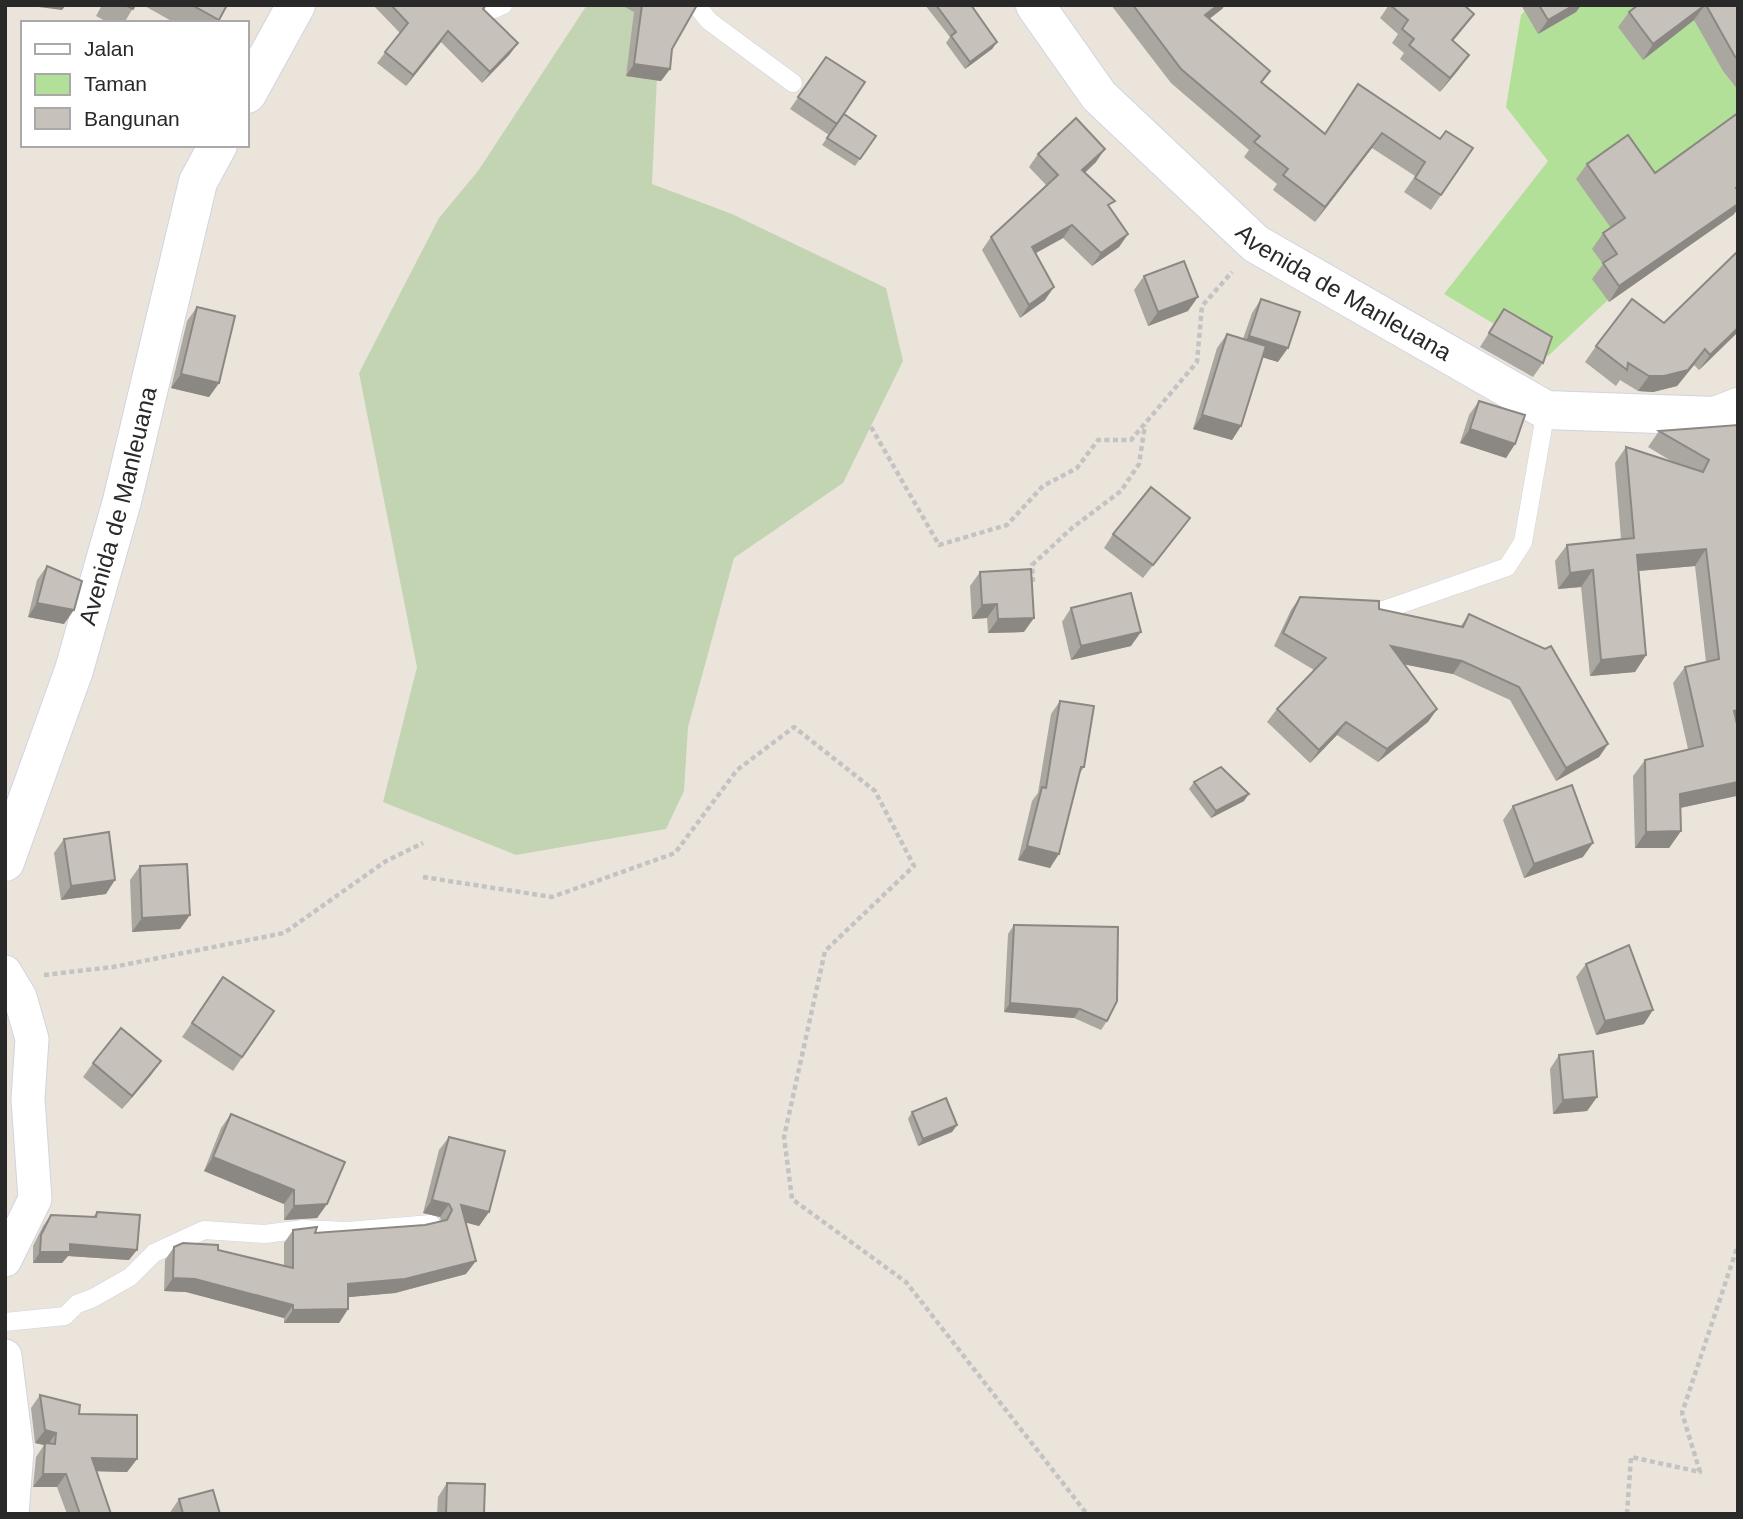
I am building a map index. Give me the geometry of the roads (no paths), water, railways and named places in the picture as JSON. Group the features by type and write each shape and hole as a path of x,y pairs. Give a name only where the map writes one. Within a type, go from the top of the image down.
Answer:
{"street":[{"path":"248,92 296,5"},
{"name":"Avenida de Manleuana","path":"1035,5 1099,96 1256,244 1546,410 1715,416 1738,407"},
{"name":"Avenida de Manleuana","path":"5,862 74,670 122,501 198,182 217,147"},
{"path":"5,1261 35,1199 28,1099 32,1040 20,997 21,974"},
{"path":"5,1356 17,1451 12,1514"}],"lane":[{"path":"696,5 709,21 793,83"},
{"path":"1381,611 1507,567 1523,542 1546,410"},
{"path":"5,1322 65,1316 77,1304 130,1277 153,1253 204,1230 265,1234 303,1228 347,1231 431,1224"}]}
